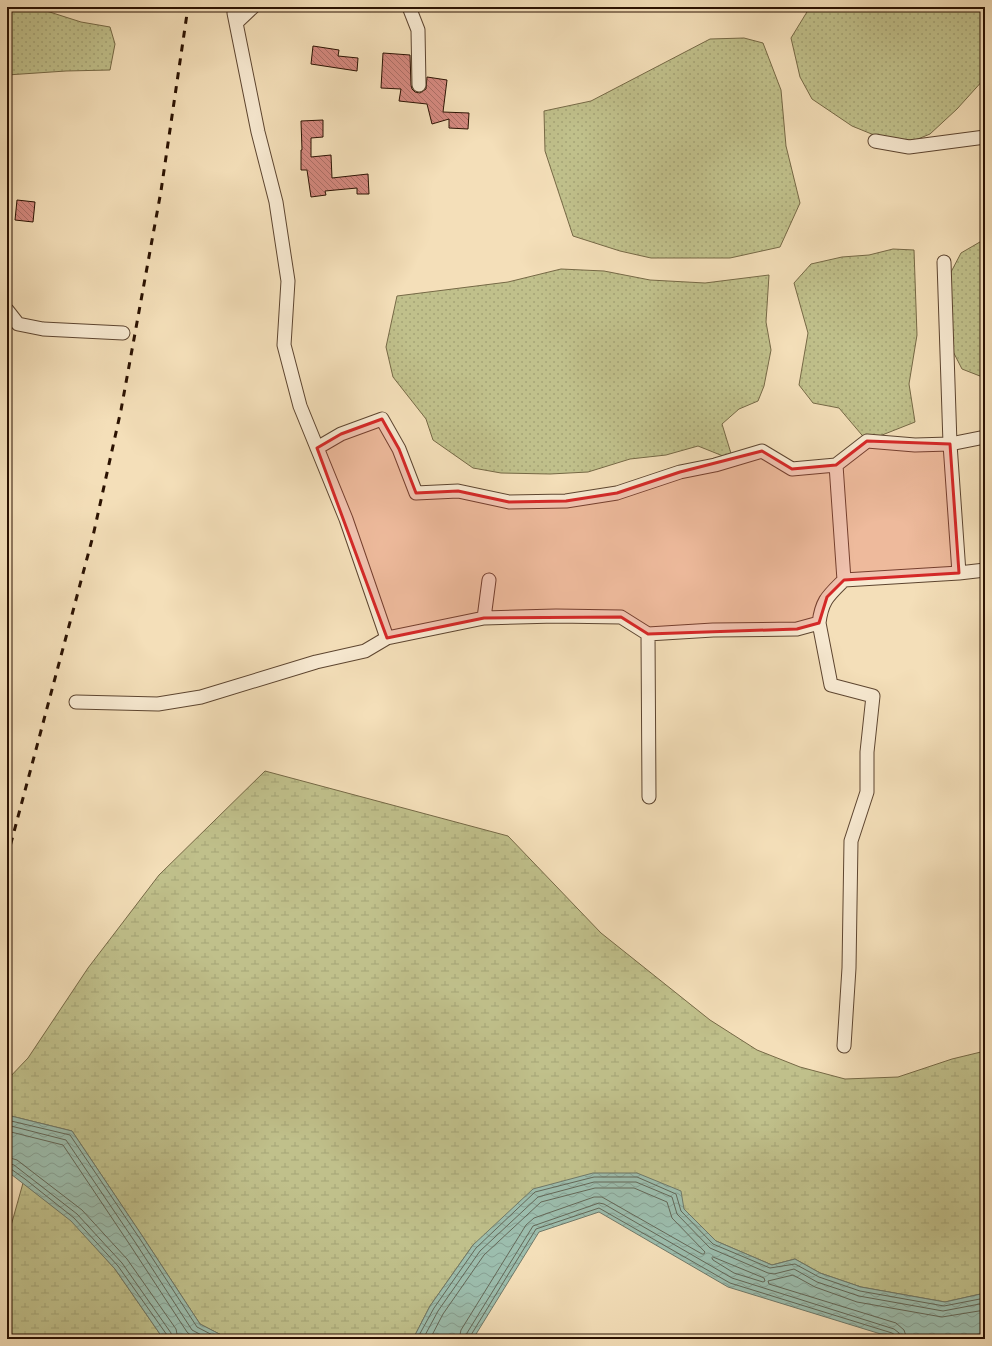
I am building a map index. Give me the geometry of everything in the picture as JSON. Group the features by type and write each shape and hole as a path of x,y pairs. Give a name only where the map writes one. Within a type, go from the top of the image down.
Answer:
{"street":[{"path":"234,7 258,132 277,209 288,281 284,345 300,406 346,519 387,638"},
{"path":"236,22 253,7"},
{"path":"409,7 418,30 419,85"},
{"path":"875,141 909,147 985,137"},
{"path":"944,262 950,444 959,573"},
{"path":"7,310 18,324 30,327 43,329 123,332"},
{"path":"317,448 341,434 382,419 399,448 416,493 458,491 509,502 566,501 617,493 680,472 715,465 762,451 792,469 836,465 867,441 915,445 950,444 985,437"},
{"path":"836,465 844,580"},
{"path":"844,1046 848,968 851,842 867,792 867,752 873,696 831,684 819,623 821,608 827,597 844,580 985,570"},
{"path":"484,618 489,580"},
{"path":"76,702 158,704 200,697 316,662 365,651 387,638 484,618 556,616 620,617 648,634 713,630 797,629 819,623"},
{"path":"648,634 649,797"}],"highlighted area":[{"path":"382,419 399,449 416,493 458,491 509,502 566,501 617,493 680,472 762,451 792,469 836,465 867,441 950,444 959,573 844,580 827,597 819,623 797,629 648,634 621,617 484,618 387,638 317,448 341,434"}],"green space":[{"path":"7,7 34,7 81,22 110,27 115,44 110,70 7,75"},
{"path":"810,7 985,7 985,78 957,109 930,134 901,146 852,126 812,99 800,77 791,38"},
{"path":"744,38 763,43 781,90 786,146 800,203 780,247 730,258 651,258 620,251 573,236 545,151 544,111 591,101 710,39"},
{"path":"985,239 985,378 962,369 942,330 940,293 961,253"},
{"path":"893,249 914,250 917,335 909,384 915,422 867,441 839,408 813,403 799,385 808,333 794,283 811,264 842,257 869,255"},
{"path":"561,269 604,271 650,280 705,283 769,275 766,322 771,350 764,386 758,401 739,409 722,424 733,460 698,446 666,455 630,459 588,472 550,474 501,473 473,468 433,440 426,419 393,377 386,347 397,296 508,282"},
{"path":"265,771 508,836 601,933 710,1020 757,1050 800,1067 845,1079 898,1077 952,1059 985,1051 985,1293 945,1302 861,1287 820,1273 795,1259 772,1265 716,1241 684,1209 637,1173 473,1245 430,1306 413,1339 229,1339 200,1324 72,1131 7,1115 7,1080 28,1058 88,968 159,875"},
{"path":"23,1183 71,1220 115,1269 162,1337 165,1339 7,1339 7,1240"}],"water":[{"path":"7,1115 72,1131 200,1324 229,1339 165,1339 162,1337 115,1269 71,1221 7,1171"},
{"path":"593,1173 637,1173 681,1191 684,1209 716,1241 772,1265 795,1259 820,1273 861,1287 945,1302 985,1293 985,1338 897,1339 728,1287 599,1212 539,1232 473,1339 413,1339 430,1306 473,1245 533,1189"}],"building":[{"path":"313,46 339,50 338,56 358,58 357,71 311,64"},
{"path":"383,53 410,55 411,85 415,92 420,93 426,89 427,77 447,80 443,112 469,113 468,129 449,128 449,119 432,124 427,104 399,101 401,89 381,88"},
{"path":"323,120 323,137 311,138 311,157 331,155 332,178 368,174 369,194 357,194 357,188 325,191 326,195 311,197 307,170 301,170 301,121"},
{"path":"17,200 35,202 33,222 15,220"}],"railway":[{"path":"7,858 93,536 121,410 161,191 188,7"}]}
